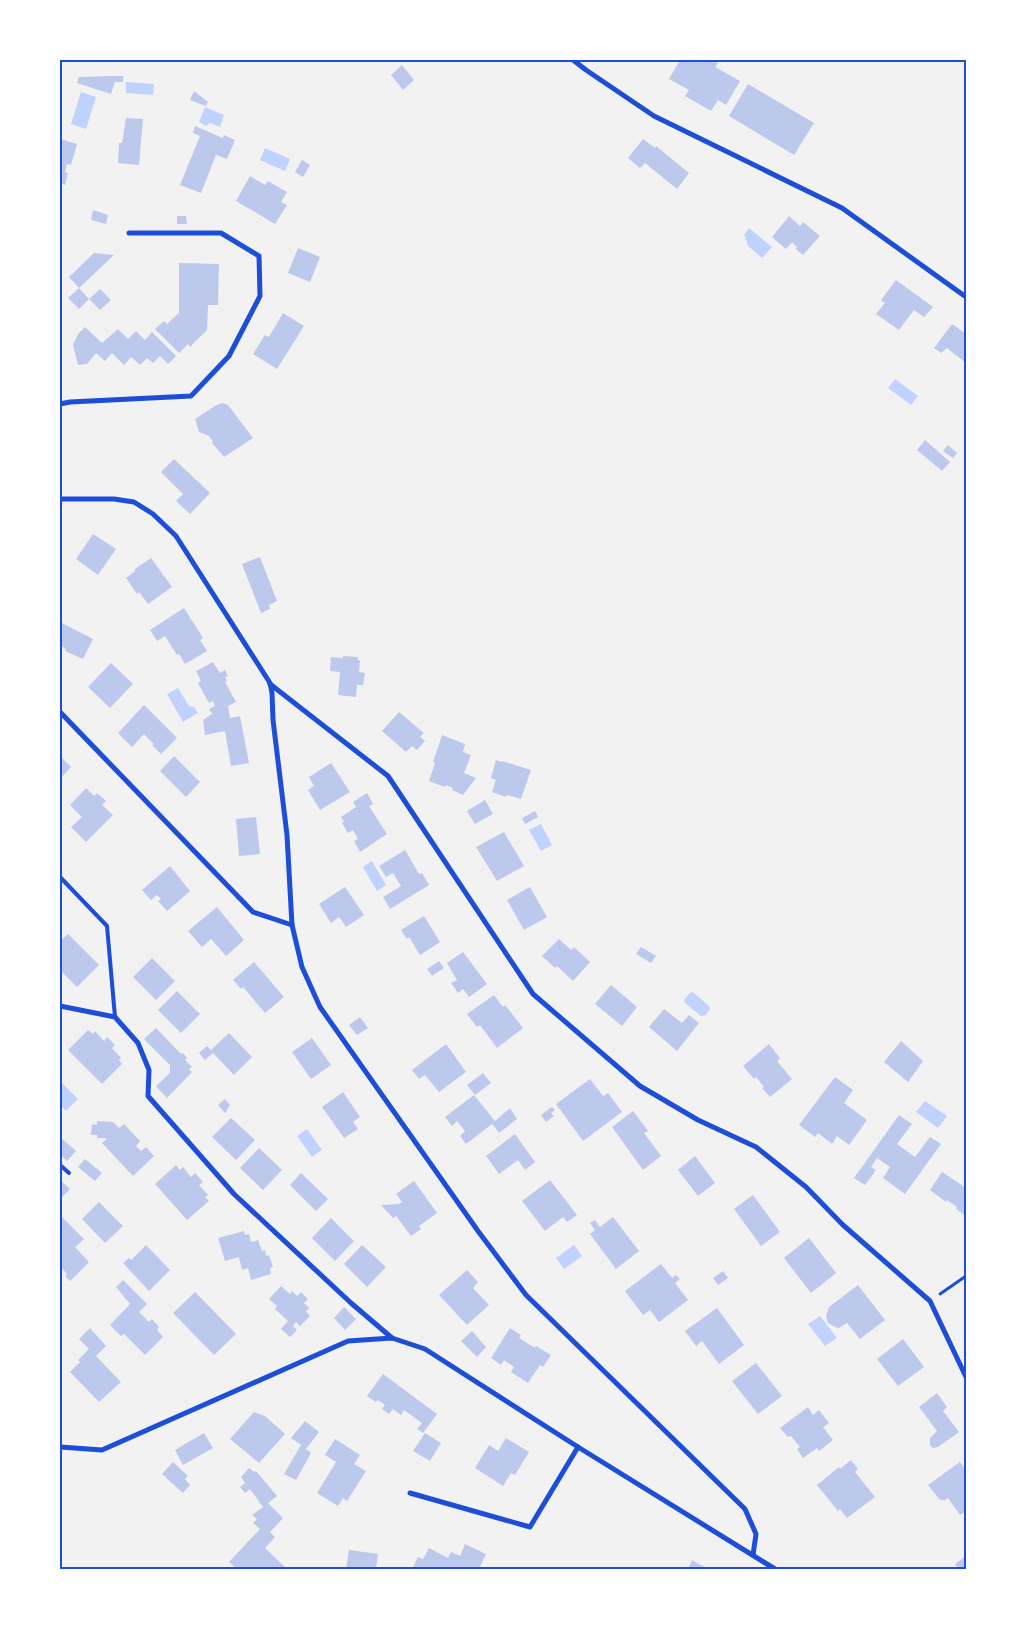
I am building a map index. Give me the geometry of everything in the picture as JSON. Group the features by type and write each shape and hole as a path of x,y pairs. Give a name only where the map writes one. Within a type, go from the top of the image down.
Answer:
{"street":[{"path":"573,60 654,116 842,208 966,296"},
{"path":"60,404 191,396 229,356 260,296 259,256 221,232 129,232"},
{"path":"60,499 114,499 134,502 153,514 176,536 270,684 388,776 533,994 640,1086 698,1120 756,1146 806,1187 843,1224 930,1301 966,1377"},
{"path":"270,684 288,835 292,925 302,968 320,1007 478,1231 526,1295 745,1509 756,1534 753,1555"},
{"path":"60,712 253,912 292,925"},
{"path":"60,1006 115,1017 138,1044 149,1070 148,1096 234,1194 351,1303 392,1338 425,1349 578,1447 775,1569"},
{"path":"60,1447 102,1450 348,1341 392,1338"},
{"path":"410,1493 530,1527 578,1447"}],"lane":[{"path":"60,877 107,926 115,1017"},
{"path":"60,1165 69,1173"}],"path":[{"path":"930,1301 966,1276"}],"water":[{"path":"126,82 154,84 153,95 126,93"},
{"path":"81,92 96,97 86,129 71,124"},
{"path":"205,107 224,115 220,127 210,123 206,126 199,122"},
{"path":"265,148 290,159 285,171 260,160"},
{"path":"749,228 772,247 762,258 747,245 744,235"},
{"path":"895,379 918,396 911,405 888,388"},
{"path":"178,688 189,706 194,707 198,713 183,722 167,694"},
{"path":"541,824 552,845 541,851 529,830"},
{"path":"372,861 386,885 377,891 363,867"},
{"path":"691,992 709,1006 710,1009 706,1015 701,1016 685,1003 684,1000"},
{"path":"60,1081 78,1099 66,1111 60,1105"},
{"path":"925,1101 947,1116 938,1128 916,1112"},
{"path":"307,1129 322,1150 312,1157 297,1136"},
{"path":"574,1245 582,1256 564,1269 556,1258"},
{"path":"820,1316 837,1338 825,1346 808,1324"}],"building":[{"path":"680,60 713,60 718,63 715,67 740,81 726,105 718,100 711,111 685,96 689,90 669,79"},
{"path":"402,65 414,80 403,90 391,75"},
{"path":"123,76 123,82 115,82 111,94 77,83 79,77"},
{"path":"748,84 814,123 794,155 729,116"},
{"path":"194,91 208,102 206,106 190,100"},
{"path":"126,118 143,119 139,165 118,163 119,143 122,143"},
{"path":"195,126 223,138 224,135 235,140 227,159 216,155 201,193 180,185 200,136 193,133"},
{"path":"60,139 77,144 71,165 67,164 65,172 68,173 65,185 60,183"},
{"path":"643,139 655,148 656,146 689,173 677,189 645,163 640,168 628,158"},
{"path":"302,160 310,165 303,177 295,172"},
{"path":"250,176 265,185 268,181 287,192 281,202 287,205 275,224 236,201"},
{"path":"93,210 108,215 106,224 91,220"},
{"path":"177,216 186,216 187,224 177,224"},
{"path":"789,216 800,226 803,222 820,236 803,255 792,242 786,249 772,237"},
{"path":"298,248 320,257 310,282 288,273"},
{"path":"94,253 114,255 79,288 69,277"},
{"path":"179,263 219,264 218,305 208,305 207,330 190,347 188,344 179,353 155,329 164,321 167,324 179,313"},
{"path":"896,280 933,307 924,317 914,310 899,330 876,314 885,303 881,300"},
{"path":"79,288 89,299 79,309 68,298"},
{"path":"100,289 111,300 100,310 89,299"},
{"path":"283,313 304,326 277,369 253,354 265,335 269,337"},
{"path":"952,324 966,334 966,363 947,348 941,353 934,348"},
{"path":"85,327 102,343 118,329 128,339 136,331 145,340 152,332 176,356 168,364 160,356 153,363 147,358 140,365 131,357 124,365 112,353 105,361 96,353 87,364 78,365 73,345 78,334"},
{"path":"222,403 228,405 253,438 224,457 212,443 209,436 199,432 195,419"},
{"path":"925,440 950,462 942,471 917,450"},
{"path":"948,445 957,453 953,458 943,451"},
{"path":"174,459 210,493 190,514 176,501 183,494 161,472"},
{"path":"93,534 116,549 98,575 76,559"},
{"path":"260,557 277,601 269,605 270,609 261,613 242,564"},
{"path":"151,558 172,587 148,604 139,592 137,594 126,578"},
{"path":"184,608 203,638 200,640 207,651 185,664 165,636 157,641 150,630"},
{"path":"60,622 93,639 83,659 65,651 66,649 60,645"},
{"path":"343,656 358,657 358,660 360,660 359,672 365,673 363,685 357,685 356,697 338,695 340,672 330,671 331,657 343,658"},
{"path":"213,662 220,673 225,670 228,676 225,677 227,681 225,682 236,702 228,706 230,718 240,716 249,763 231,766 225,731 205,735 203,720 212,714 209,709 215,706 213,701 209,703 198,683 201,681 196,671"},
{"path":"111,663 133,684 110,708 88,687"},
{"path":"144,705 177,738 161,754 144,734 132,747 118,733"},
{"path":"399,712 424,733 420,737 425,741 417,750 412,746 406,752 382,731"},
{"path":"442,735 465,744 463,752 471,755 464,773 476,778 463,795 446,785 445,787 429,781"},
{"path":"60,756 71,767 60,779"},
{"path":"174,756 200,782 186,797 160,771"},
{"path":"496,760 531,770 521,799 507,795 506,797 492,792 496,780 491,778"},
{"path":"331,763 350,792 320,810 308,790 314,786 309,777"},
{"path":"86,788 94,796 97,793 106,801 102,805 113,815 86,842 71,827 82,817 70,805"},
{"path":"367,793 373,804 369,806 387,834 360,852 354,841 358,839 353,830 348,833 341,817 356,807 353,802"},
{"path":"485,800 493,814 475,824 467,811"},
{"path":"535,811 538,817 525,824 522,818"},
{"path":"256,817 260,854 239,856 236,819"},
{"path":"504,832 524,866 497,881 476,847"},
{"path":"405,850 419,874 422,873 429,885 390,909 383,897 401,886 393,873 386,877 379,866"},
{"path":"170,866 190,891 167,911 158,901 161,899 157,895 151,900 142,890"},
{"path":"345,887 364,915 346,927 339,917 331,923 319,904"},
{"path":"530,887 547,917 524,930 507,900"},
{"path":"217,907 244,940 226,956 211,939 202,947 188,931"},
{"path":"424,916 440,942 420,955 409,937 407,939 401,930"},
{"path":"68,934 99,965 77,987 60,970 60,941"},
{"path":"559,939 571,950 574,947 590,962 573,981 557,966 555,968 542,956"},
{"path":"641,947 656,956 651,963 636,954"},
{"path":"463,952 487,984 469,997 463,989 458,993 451,983 457,980 447,963"},
{"path":"152,958 175,981 156,1000 133,977"},
{"path":"439,961 444,968 432,976 427,969"},
{"path":"254,962 284,997 265,1013 243,987 241,989 233,980"},
{"path":"611,985 637,1007 622,1026 595,1004"},
{"path":"177,991 200,1014 181,1033 158,1010"},
{"path":"494,995 503,1007 505,1005 523,1028 497,1048 480,1025 477,1027 467,1014"},
{"path":"664,1009 682,1023 689,1015 699,1023 677,1051 649,1027"},
{"path":"360,1017 368,1028 357,1035 349,1025"},
{"path":"156,1028 181,1054 183,1053 187,1058 185,1060 192,1067 189,1069 192,1072 167,1098 156,1086 170,1073 170,1065 144,1039"},
{"path":"88,1030 93,1034 95,1031 104,1041 107,1037 115,1045 112,1048 121,1058 119,1060 122,1064 102,1084 68,1050"},
{"path":"229,1033 252,1057 234,1075 213,1053 205,1060 199,1053 207,1046 211,1050"},
{"path":"312,1038 331,1065 311,1079 292,1052"},
{"path":"901,1041 923,1061 908,1082 884,1062"},
{"path":"446,1044 466,1072 439,1092 425,1075 419,1079 412,1070"},
{"path":"769,1044 780,1058 777,1061 792,1079 770,1097 756,1077 754,1079 743,1066"},
{"path":"483,1073 491,1083 475,1095 467,1085"},
{"path":"835,1077 853,1090 844,1103 867,1120 849,1145 837,1136 832,1144 818,1133 815,1137 799,1125"},
{"path":"590,1079 603,1096 608,1093 622,1112 583,1141 556,1104"},
{"path":"343,1092 360,1117 353,1122 358,1129 344,1138 322,1107"},
{"path":"474,1095 495,1121 510,1108 517,1119 499,1133 492,1124 466,1144 460,1136 465,1131 457,1121 452,1126 445,1117"},
{"path":"225,1099 230,1105 225,1113 218,1105"},
{"path":"552,1107 555,1110 551,1113 554,1116 546,1122 541,1115"},
{"path":"633,1111 648,1131 644,1133 661,1156 643,1170 612,1127"},
{"path":"899,1115 912,1124 897,1144 915,1157 930,1137 941,1144 905,1194 883,1178 890,1167 877,1158 871,1167 876,1170 865,1185 854,1178"},
{"path":"231,1118 255,1140 236,1160 212,1137"},
{"path":"97,1121 113,1122 119,1128 124,1124 140,1141 136,1146 141,1151 146,1147 154,1156 133,1176 102,1143 107,1139 91,1135 92,1124 97,1125"},
{"path":"515,1134 535,1162 525,1170 518,1160 499,1174 486,1156"},
{"path":"60,1137 76,1151 67,1161 60,1155"},
{"path":"259,1148 282,1170 263,1190 240,1168"},
{"path":"695,1156 715,1183 698,1196 678,1170"},
{"path":"85,1159 102,1173 95,1181 78,1167"},
{"path":"176,1165 180,1170 183,1167 191,1177 195,1173 203,1182 199,1185 208,1195 205,1197 209,1201 187,1220 155,1184"},
{"path":"942,1172 966,1188 965,1215 956,1209 957,1207 947,1200 946,1202 930,1190"},
{"path":"301,1173 328,1199 316,1211 290,1185"},
{"path":"60,1180 70,1189 62,1197 60,1196"},
{"path":"550,1180 577,1215 567,1222 563,1217 545,1231 522,1201"},
{"path":"414,1181 437,1213 419,1226 421,1229 411,1236 396,1216 393,1218 381,1205 399,1204 402,1202 396,1194"},
{"path":"753,1195 780,1232 761,1246 734,1209"},
{"path":"99,1202 123,1226 105,1243 82,1219"},
{"path":"60,1215 84,1239 75,1247 89,1262 70,1281 60,1266 60,1233 62,1230 60,1228"},
{"path":"613,1217 639,1251 616,1269 590,1234 595,1230 590,1223 595,1220 600,1227"},
{"path":"331,1218 354,1241 335,1261 312,1238"},
{"path":"244,1231 245,1235 249,1234 251,1242 258,1240 262,1251 265,1250 266,1256 269,1255 273,1267 270,1268 271,1274 251,1280 248,1268 242,1270 239,1257 225,1261 218,1238"},
{"path":"809,1238 836,1273 811,1293 784,1258"},
{"path":"146,1245 170,1270 149,1291 123,1263 129,1258 131,1260"},
{"path":"362,1245 386,1267 367,1287 344,1264"},
{"path":"661,1264 672,1278 676,1275 680,1279 675,1283 688,1300 659,1322 650,1310 643,1315 625,1291"},
{"path":"467,1270 478,1282 473,1288 489,1305 467,1325 439,1295"},
{"path":"723,1271 728,1278 718,1285 713,1278"},
{"path":"123,1280 147,1304 139,1312 149,1322 152,1319 159,1327 157,1330 163,1337 145,1355 124,1334 121,1336 110,1325 130,1304 116,1287"},
{"path":"858,1285 885,1320 860,1339 847,1323 839,1328 835,1327 828,1323 826,1316 829,1307"},
{"path":"281,1286 290,1294 292,1291 297,1296 301,1292 308,1299 304,1303 309,1308 306,1311 310,1316 300,1326 296,1322 293,1326 297,1330 290,1337 281,1329 288,1321 275,1309 277,1306 269,1299"},
{"path":"195,1292 236,1334 214,1355 173,1313"},
{"path":"344,1307 356,1319 345,1330 334,1318"},
{"path":"717,1308 744,1345 719,1364 702,1341 696,1346 685,1331"},
{"path":"90,1328 106,1346 96,1356 121,1382 99,1402 70,1372 89,1349 79,1339"},
{"path":"510,1328 521,1335 519,1338 551,1355 543,1367 540,1365 528,1383 511,1372 514,1367 504,1360 501,1365 491,1358"},
{"path":"472,1331 486,1347 477,1357 461,1341"},
{"path":"903,1339 924,1367 898,1386 877,1359"},
{"path":"756,1363 782,1396 758,1414 732,1381"},
{"path":"383,1374 437,1414 423,1433 417,1429 422,1423 404,1410 401,1415 393,1409 389,1414 382,1409 385,1405 367,1396"},
{"path":"937,1393 947,1407 943,1411 959,1432 938,1447 933,1448 930,1445 930,1438 937,1431 919,1407"},
{"path":"808,1407 813,1415 819,1410 829,1423 823,1427 833,1440 819,1451 817,1448 803,1458 797,1449 800,1447 791,1436 788,1437 780,1428"},
{"path":"254,1412 265,1416 285,1434 259,1463 230,1439"},
{"path":"305,1421 319,1432 306,1449 311,1453 296,1480 284,1474 301,1445 291,1438"},
{"path":"204,1433 213,1448 183,1465 175,1450"},
{"path":"425,1433 441,1443 430,1461 413,1451"},
{"path":"506,1438 529,1452 515,1475 511,1473 503,1486 475,1468 489,1445 498,1451"},
{"path":"335,1439 360,1455 354,1464 366,1471 347,1501 343,1498 338,1506 317,1493 336,1462 325,1455"},
{"path":"851,1460 858,1469 855,1472 875,1497 847,1518 840,1509 838,1511 817,1485"},
{"path":"173,1462 188,1476 185,1479 190,1485 183,1493 162,1474"},
{"path":"960,1462 966,1470 966,1511 960,1515 948,1498 940,1500 928,1485"},
{"path":"249,1468 254,1472 256,1471 277,1496 268,1503 283,1518 270,1532 275,1537 265,1548 287,1569 237,1569 229,1562 260,1529 253,1523 257,1519 252,1515 263,1507 250,1489 245,1493 240,1487 245,1483 241,1477"},
{"path":"465,1544 486,1554 479,1569 412,1569 418,1557 423,1559 429,1548 448,1558 451,1552 460,1556"},
{"path":"349,1550 378,1554 376,1569 346,1569"},
{"path":"966,1556 966,1569 958,1569 955,1564"},
{"path":"692,1560 708,1569 688,1569"}]}
